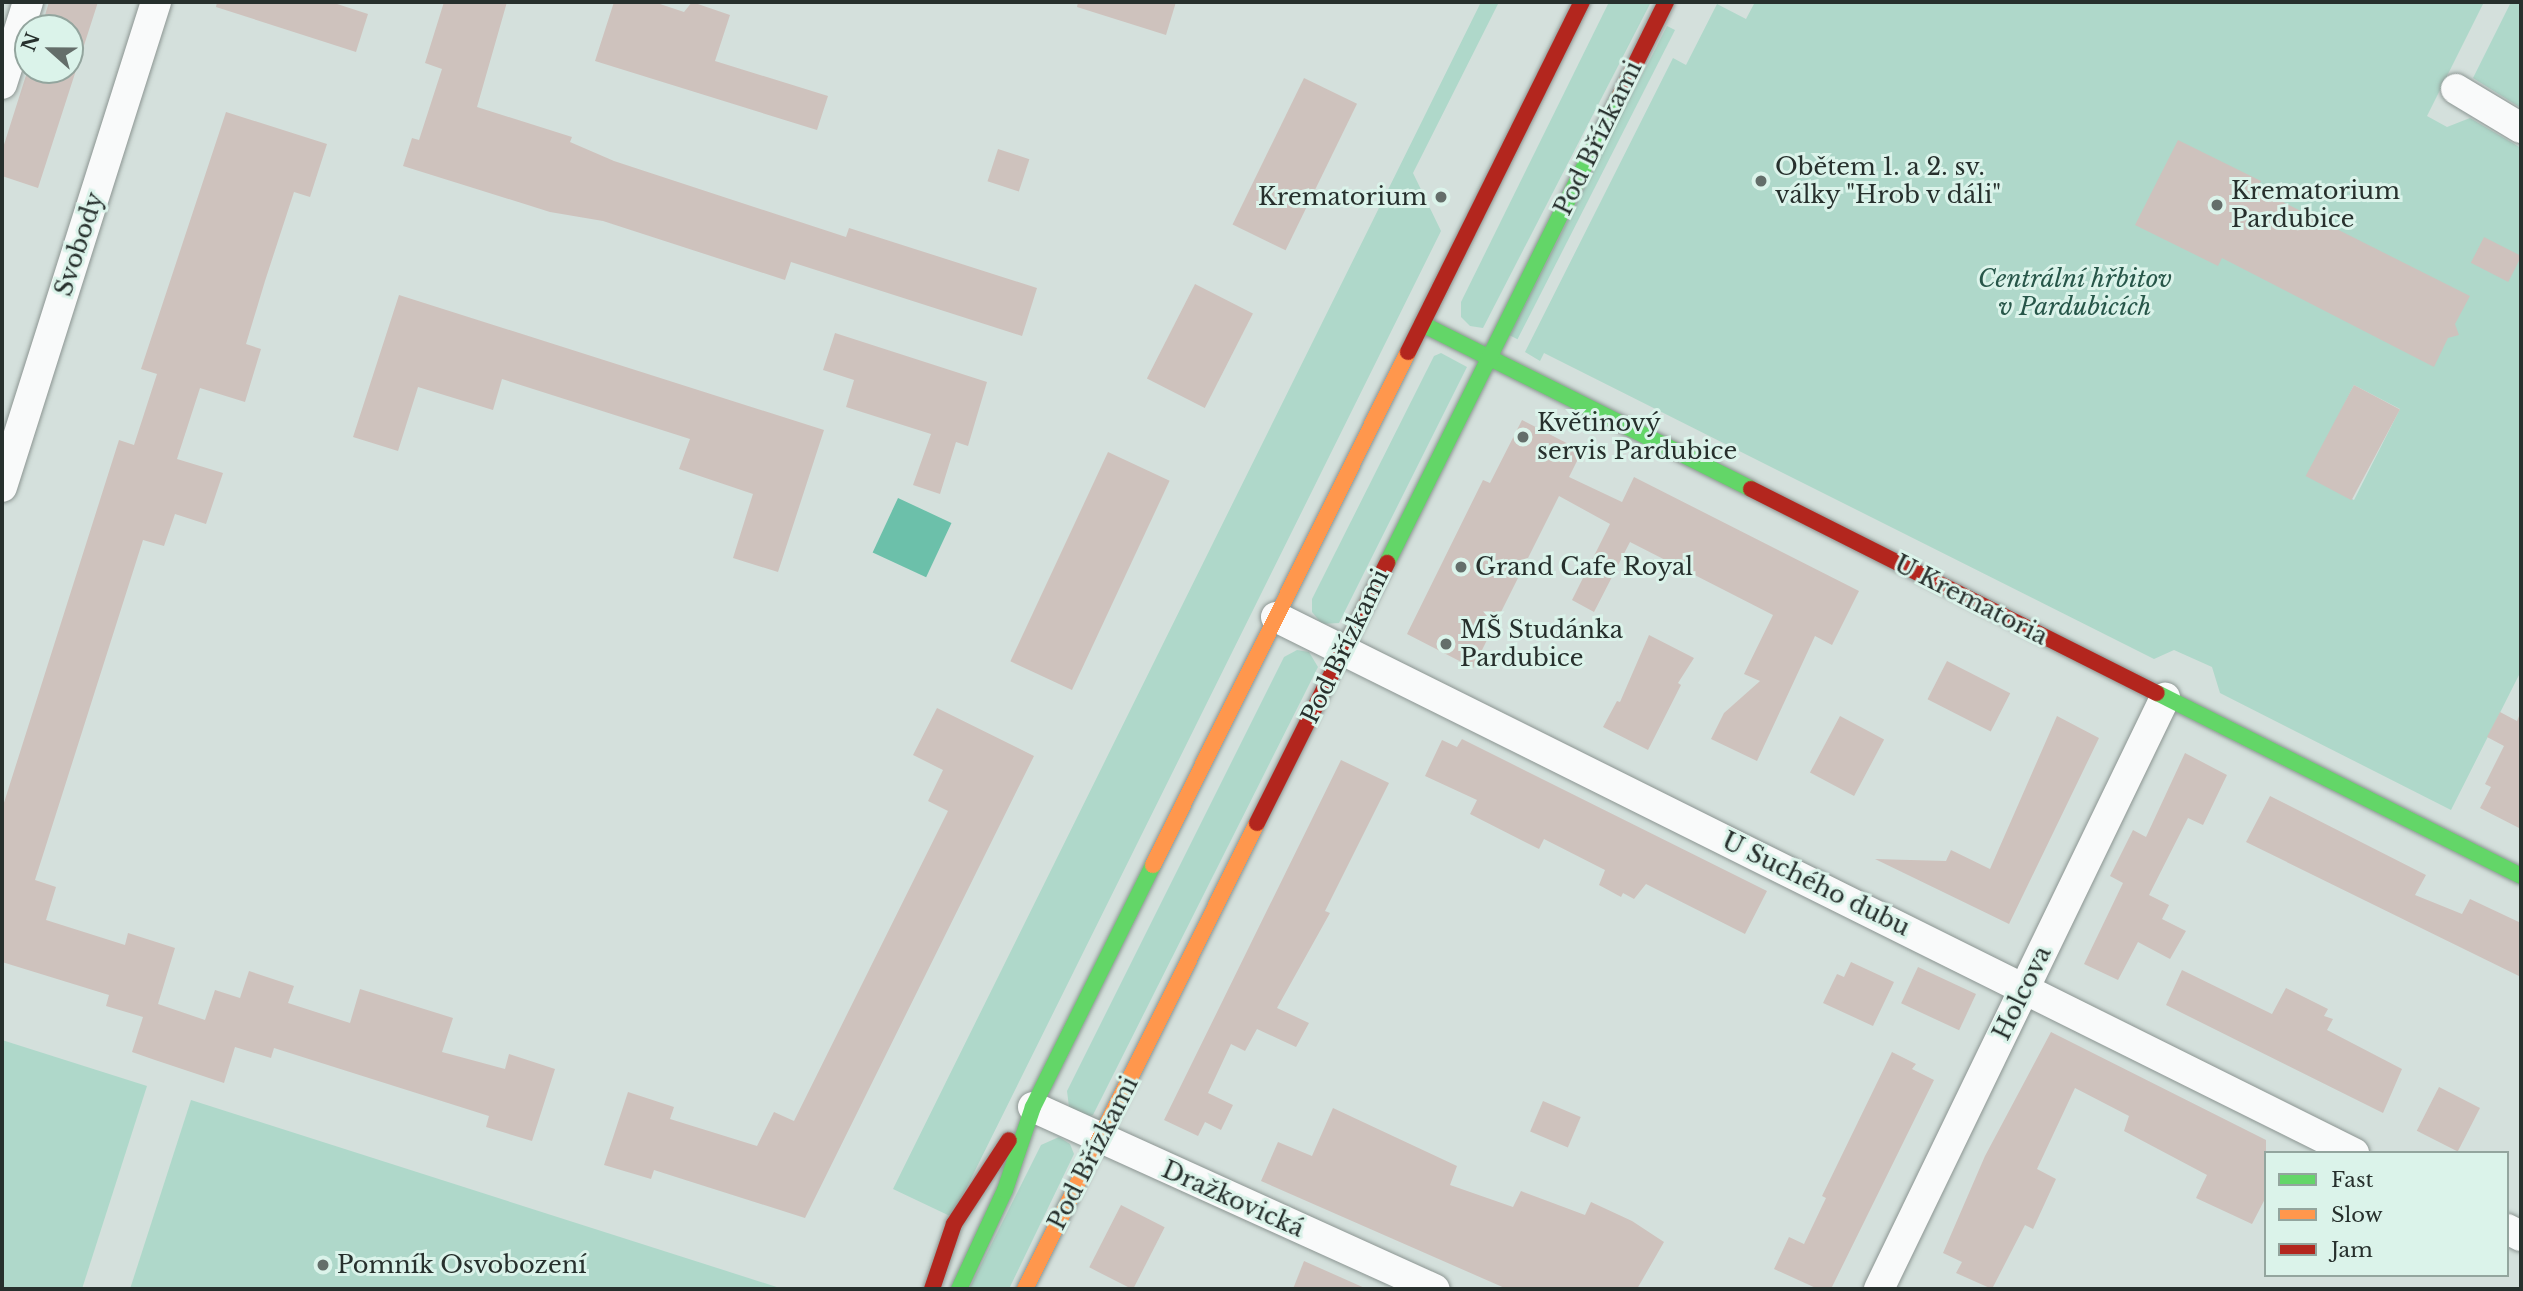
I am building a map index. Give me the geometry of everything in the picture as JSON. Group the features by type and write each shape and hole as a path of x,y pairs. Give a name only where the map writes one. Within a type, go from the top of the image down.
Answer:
{"street":[{"path":"2,84 28,2"},
{"name":"Svobody","path":"2,487 156,2"},
{"path":"959,1289 1000,1201 1033,1107 1582,2"},
{"name":"Pod Břízkami","path":"1025,1289 1666,2"},
{"path":"2456,89 2521,128"},
{"name":"U Krematoria","path":"1422,324 2521,876"},
{"name":"U Suchého dubu","path":"1276,617 2350,1151"},
{"name":"Holcova","path":"1879,1289 2165,698"},
{"path":"932,1289 954,1224 1033,1107"},
{"name":"Dražkovická","path":"1033,1107 1099,1140 1435,1289"}],"green space":[{"path":"1481,2 1499,2 1413,173 1441,231 952,1217 893,1189"},
{"path":"1609,2 1651,2 1483,328 1470,326 1461,317 1461,302"},
{"name":"Centrální hřbitov v Pardubicích","path":"1755,2 2484,2 2427,116 2447,127 2470,118 2521,148 2521,671 2451,810 2220,693 2212,667 2174,650 2154,659 1544,353 1540,361 1525,352 1673,58 1686,65 1717,4 1746,19","holes":["2354,385 2400,409 2354,500 2308,476"]},
{"path":"2511,2 2521,2 2521,108 2473,78"},
{"path":"1667,26 1675,30 1517,339 1509,335"},
{"path":"1441,353 1467,367 1339,623 1322,624 1312,612 1312,599 1434,356"},
{"path":"1297,650 1309,652 1318,667 1093,1115 1087,1117 1069,1107 1067,1091 1284,657"},
{"path":"2,1040 147,1086 82,1289 2,1289"},
{"path":"191,1100 783,1289 130,1289"},
{"path":"1059,1137 1070,1144 1074,1154 1009,1289 969,1289 1041,1145"}],"shaded area":[{"path":"898,498 951,523 926,577 873,552"}],"building":[{"path":"49,2 98,2 84,45 84,14 45,14"},
{"path":"217,2 331,2 368,14 356,52 216,7"},
{"path":"444,2 507,2 477,107 572,137 570,142 614,161 846,237 849,228 1037,288 1022,336 791,262 785,280 603,221 550,212 403,166 412,138 419,140 442,69 425,63"},
{"path":"614,2 654,2 684,12 692,2 730,15 715,61 828,96 817,130 595,61"},
{"path":"1078,2 1176,2 1166,35 1077,7"},
{"path":"1304,78 1357,104 1286,250 1233,225"},
{"path":"23,84 72,84 38,188 2,176 2,151"},
{"path":"226,112 327,144 310,197 294,192 265,281 246,344 261,349 245,402 200,388 177,459 223,473 206,524 175,514 164,546 143,540 35,880 56,887 46,920 125,945 128,933 175,948 158,1004 205,1020 215,990 240,998 249,971 294,986 288,1003 350,1023 360,989 453,1018 442,1052 505,1069 509,1054 555,1069 532,1141 486,1127 489,1116 274,1048 271,1058 235,1047 224,1083 155,1060 132,1052 143,1017 106,1006 109,995 2,962 2,809 119,440 134,445 157,374 141,369"},
{"path":"2178,140 2261,181 2257,189 2470,296 2455,324 2459,335 2448,338 2434,367 2222,258 2218,266 2135,225"},
{"path":"998,149 1029,159 1019,192 987,181"},
{"path":"2484,237 2521,256 2508,282 2471,263"},
{"path":"1195,284 1253,314 1205,408 1147,378"},
{"path":"399,295 824,430 778,572 733,558 753,494 679,469 690,439 502,379 493,410 418,387 398,451 353,437"},
{"path":"835,333 987,382 968,446 956,442 940,494 913,485 931,434 846,407 854,380 823,370"},
{"path":"2354,385 2400,409 2352,500 2306,476"},
{"path":"1522,420 1582,451 1569,477 1622,502 1634,477 1859,591 1832,645 1815,636 1757,761 1711,739 1724,713 1760,681 1744,674 1773,615 1630,542 1594,612 1572,600 1610,524 1559,496 1473,668 1407,634 1483,480 1490,483"},
{"path":"1108,452 1170,481 1072,690 1010,661"},
{"path":"1649,635 1694,658 1678,683 1681,685 1648,750 1603,727 1617,701 1620,702"},
{"path":"1947,661 2010,693 1991,732 1927,699"},
{"path":"937,708 1034,756 805,1218 654,1170 651,1179 604,1165 628,1092 674,1107 670,1119 757,1146 774,1112 794,1121 948,811 928,801 943,770 913,755"},
{"path":"2521,711 2521,829 2480,808 2491,787 2485,784 2504,746 2487,737 2500,712 2517,721"},
{"path":"1840,716 1884,739 1854,796 1810,773"},
{"path":"2057,716 2099,738 2009,924 1875,859 1946,861 1951,850 1990,869"},
{"path":"1462,739 1767,891 1745,934 1646,884 1634,899 1623,893 1621,897 1599,885 1605,870 1544,839 1539,849 1470,814 1477,800 1425,776 1442,740 1457,747"},
{"path":"2185,753 2227,775 2203,825 2188,818 2149,895 2169,905 2162,919 2186,931 2170,959 2138,942 2118,980 2084,964 2123,883 2110,876 2133,830 2146,837"},
{"path":"1341,760 1389,783 1325,911 1330,913 1277,1008 1309,1023 1296,1047 1257,1029 1245,1051 1231,1044 1208,1093 1233,1105 1221,1130 1205,1122 1198,1136 1164,1120"},
{"path":"2270,796 2426,875 2415,895 2462,914 2470,899 2521,923 2521,977 2246,842"},
{"path":"1851,962 1894,982 1873,1026 1823,1003 1837,974 1844,977"},
{"path":"1918,967 1976,994 1959,1030 1901,1003"},
{"path":"2182,970 2272,1014 2286,988 2328,1009 2324,1016 2333,1019 2327,1030 2402,1069 2383,1113 2166,1005"},
{"path":"2051,1032 2266,1140 2264,1201 2252,1224 2196,1198 2207,1175 2124,1131 2129,1116 2075,1088 2037,1169 2056,1179 2033,1229 2025,1225 1992,1289 1956,1273 1962,1262 1943,1253 1985,1156"},
{"path":"1892,1052 1916,1064 1912,1069 1934,1080 1831,1289 1818,1289 1774,1269 1789,1237 1804,1244 1826,1198 1822,1196"},
{"path":"2439,1087 2480,1108 2457,1151 2417,1131"},
{"path":"1543,1101 1581,1117 1568,1147 1530,1131"},
{"path":"1333,1108 1457,1166 1450,1185 1513,1207 1521,1191 1585,1215 1591,1202 1632,1221 1664,1242 1637,1289 1507,1289 1261,1181 1278,1142 1312,1156"},
{"path":"1121,1205 1165,1227 1133,1289 1089,1267"},
{"path":"1304,1261 1367,1289 1293,1289"}],"traffic: fast":[{"path":"1387,563 1620,95"},
{"path":"1422,324 1751,489"},
{"path":"2157,693 2521,876"},
{"path":"959,1289 1005,1190 1033,1107 1153,865"}],"traffic: slow":[{"path":"1153,865 1408,352"},
{"path":"1025,1289 1257,823"}],"traffic: jam":[{"path":"1408,352 1582,2"},
{"path":"1620,95 1666,2"},
{"path":"1751,489 2157,693"},
{"path":"1257,823 1387,563"},
{"path":"932,1289 954,1224 1009,1140"}],"place":[{"name":"Obětem 1. a 2. sv. války \"Hrob v dáli\"","path":"1761,181"},
{"name":"Krematorium","path":"1441,197"},
{"name":"Krematorium Pardubice","path":"2217,205"},
{"name":"Květinový servis Pardubice","path":"1523,437"},
{"name":"Grand Cafe Royal","path":"1461,567"},
{"name":"MŠ Studánka Pardubice","path":"1446,644"},
{"name":"Pomník Osvobození","path":"323,1265"}]}
